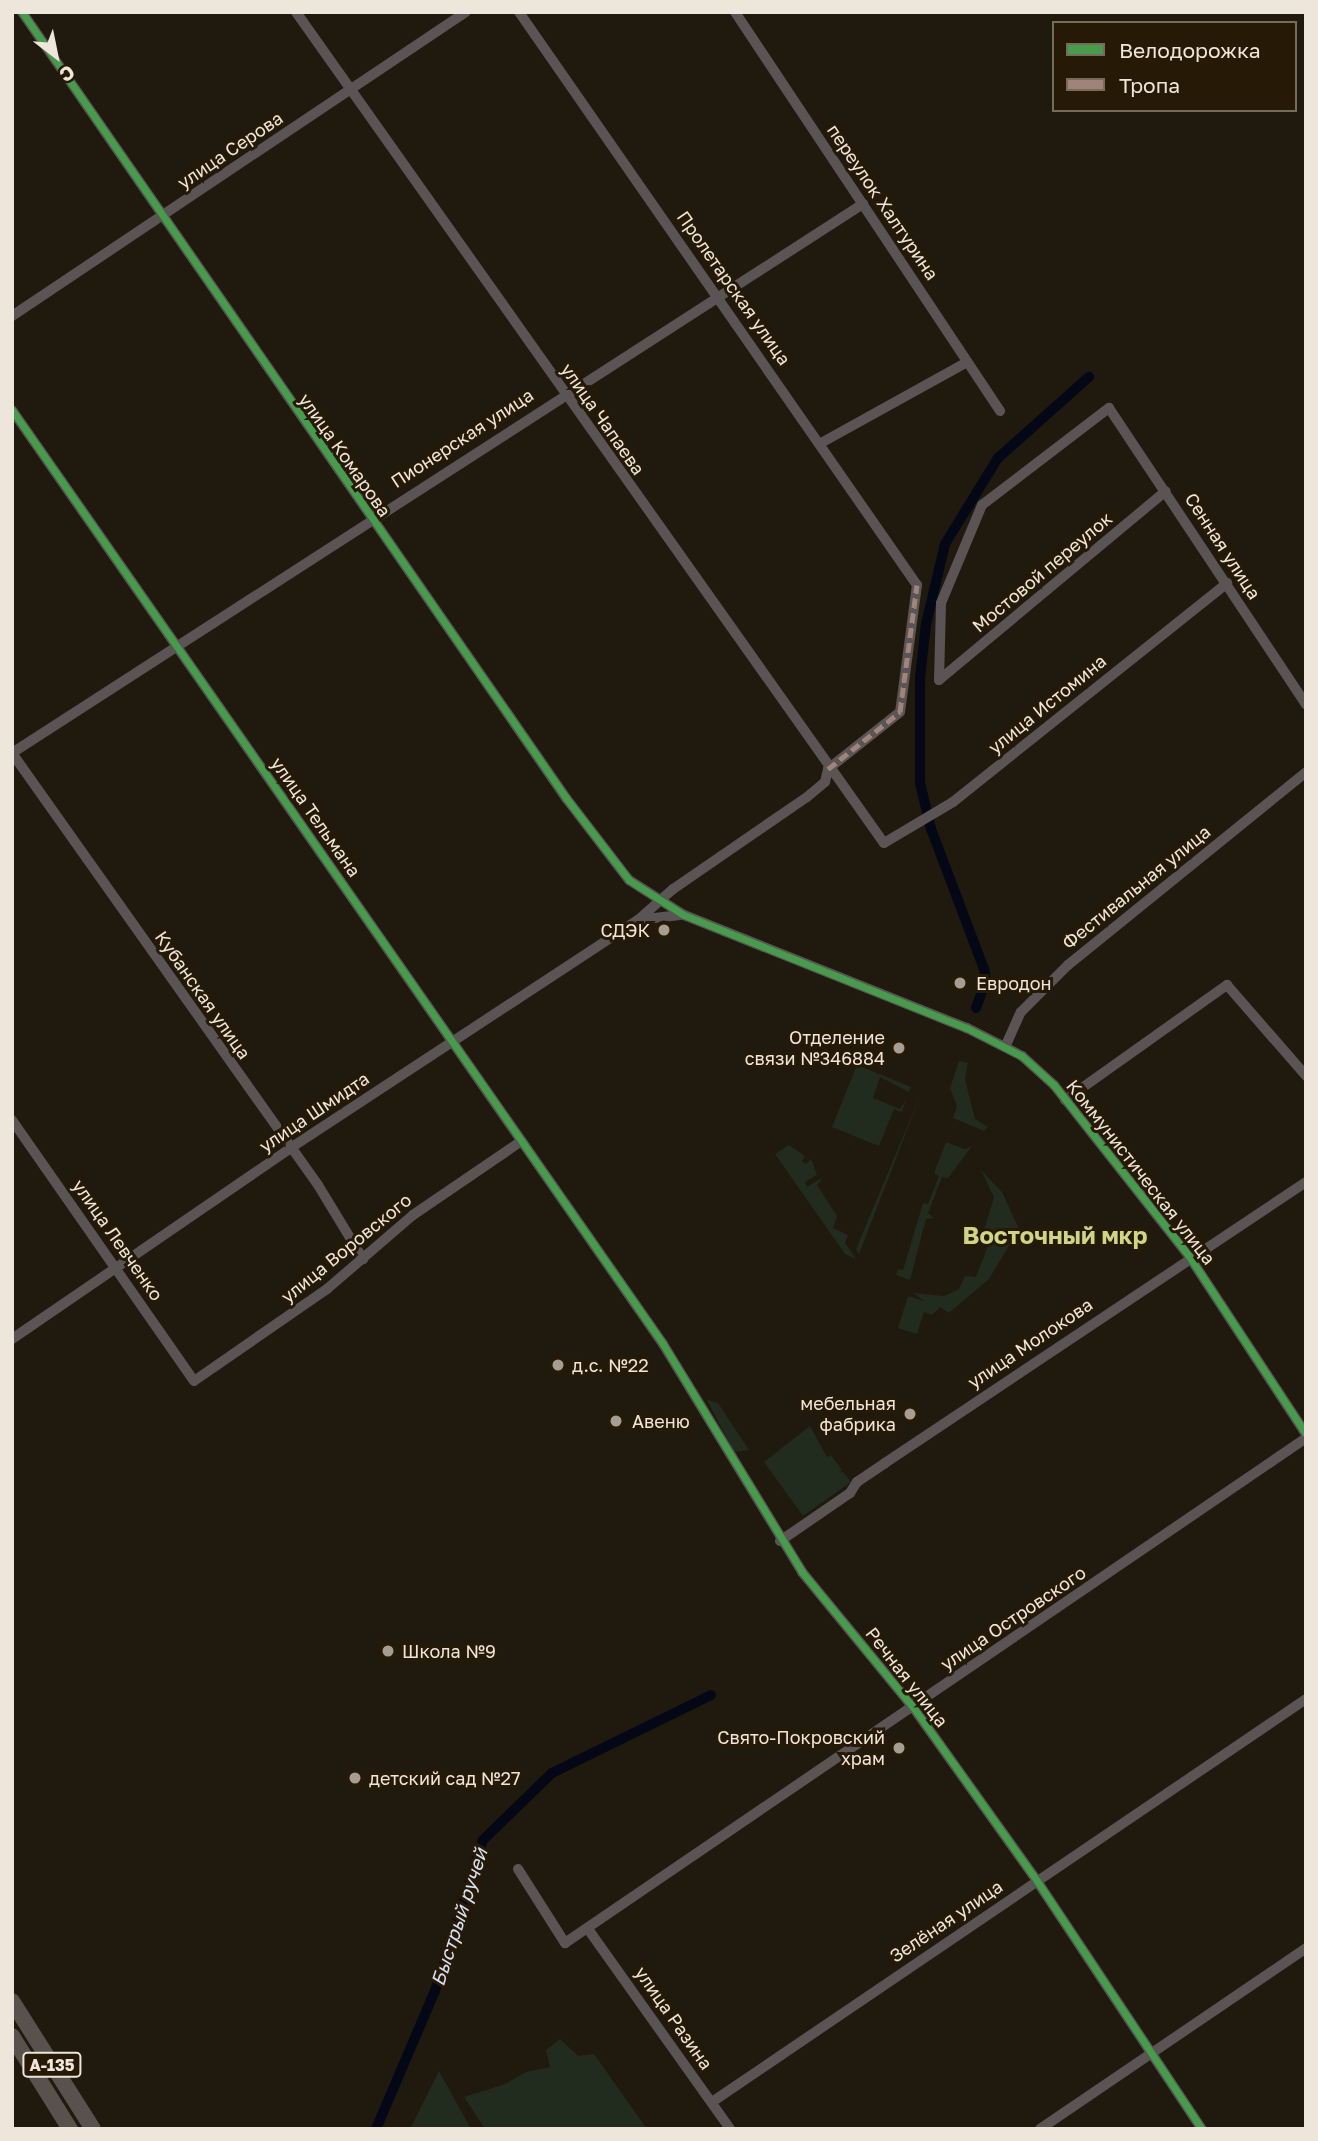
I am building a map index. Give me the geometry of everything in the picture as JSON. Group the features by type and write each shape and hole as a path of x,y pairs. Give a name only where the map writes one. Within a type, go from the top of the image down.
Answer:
{"highway":[{"name":"А-135","path":"12,2001 93,2129"},
{"name":"А-135","path":"12,2036 70,2129"}],"street":[{"name":"улица Чапаева","path":"296,12 828,769 884,844"},
{"name":"улица Серова","path":"12,316 466,12"},
{"name":"Пролетарская улица","path":"519,12 719,296 917,585"},
{"name":"переулок Халтурина","path":"735,12 1000,411"},
{"path":"12,22 25,13"},
{"name":"улица Комарова","path":"25,13 370,518 598,841 629,880 658,901"},
{"name":"Пионерская улица","path":"12,753 370,518 863,204"},
{"path":"821,443 967,362"},
{"name":"Сенная улица","path":"939,680 941,603 982,505 1109,408 1306,705"},
{"name":"улица Тельмана","path":"12,411 591,1243"},
{"name":"Мостовой переулок","path":"939,680 1166,491"},
{"name":"улица Истомина","path":"884,844 953,802 1227,583"},
{"name":"улица Шмидта","path":"12,1339 289,1149 638,920 658,901 807,797 825,782 828,769 900,712 917,585"},
{"name":"Кубанская улица","path":"12,753 363,1259"},
{"name":"Фестивальная улица","path":"1006,1045 1021,1012 1068,965 1306,772"},
{"name":"Коммунистическая улица","path":"658,901 684,915 1006,1045 1040,1072 1189,1256 1306,1436"},
{"name":"улица Шмидта","path":"638,920 684,915"},
{"path":"1065,1100 1227,985 1306,1076"},
{"name":"улица Левченко","path":"12,1120 194,1381"},
{"name":"улица Воровского","path":"194,1381 363,1259 413,1215 520,1142"},
{"name":"улица Молокова","path":"780,1541 850,1493 879,1467 1189,1256 1306,1182"},
{"name":"Речная улица","path":"591,1243 671,1357 780,1541 913,1707 1037,1881 1202,2129"},
{"name":"улица Островского","path":"518,1869 565,1944 1306,1436"},
{"name":"Зелёная улица","path":"712,2102 1306,1699"},
{"name":"улица Разина","path":"588,1928 730,2129"},
{"path":"1040,2129 1306,1948"}],"green space":[{"path":"959,1061 968,1063 965,1079 975,1119 988,1127 984,1131 953,1118 957,1106 950,1088"},
{"path":"857,1065 911,1087 909,1092 880,1077 873,1098 900,1109 906,1100 902,1112 894,1109 879,1146 832,1127"},
{"path":"923,1089 859,1254 856,1249"},
{"path":"946,1142 965,1149 972,1146 948,1178 942,1177 928,1213 934,1218 926,1219 910,1280 896,1275 898,1269 903,1270 923,1203 928,1204 939,1176 934,1173"},
{"path":"789,1145 805,1156 802,1161 806,1164 811,1159 817,1175 805,1182 807,1187 823,1177 817,1185 837,1216 833,1228 848,1235 845,1243 856,1259 845,1254 775,1154"},
{"path":"981,1170 1002,1192 1019,1229 989,1279 949,1313 940,1307 932,1315 924,1312 917,1334 898,1328 908,1296 924,1301 913,1293 944,1296 959,1289 965,1276 976,1277 993,1233 984,1230 994,1197"},
{"path":"707,1400 718,1403 749,1450 734,1452"},
{"path":"810,1426 827,1457 831,1455 842,1470 839,1473 843,1472 851,1482 803,1516 764,1462"},
{"path":"560,2039 578,2056 594,2054 647,2129 485,2129 464,2097 505,2084 526,2072 550,2067 546,2050"},
{"path":"439,2071 471,2129 410,2129"}],"waterway":[{"name":"Быстрый ручей","path":"976,1008 986,980 984,969 931,829 920,783 920,678 926,624 945,544 998,458 1089,377"},
{"name":"Быстрый ручей","path":"376,2129 435,1991 483,1840 552,1773 711,1695"}],"marked path":[{"path":"828,769 900,712 917,585"}],"cycle path":[{"path":"22,12 566,798 629,880 684,915 967,1028 1022,1056 1054,1085 1189,1256 1306,1434"},
{"path":"12,410 663,1344 802,1572 913,1707 1037,1881 1202,2129"}],"place":[{"name":"СДЭК","path":"664,930"},
{"name":"Евродон","path":"960,983"},
{"name":"Отделение связи №346884","path":"899,1048"},
{"name":"д.с. №22","path":"558,1365"},
{"name":"мебельная фабрика","path":"910,1414"},
{"name":"Авеню","path":"616,1421"},
{"name":"Школа №9","path":"388,1651"},
{"name":"Свято-Покровский храм","path":"899,1748"},
{"name":"детский сад №27","path":"355,1778"}],"district":[{"name":"Восточный мкр","path":"1055,1235"}]}
